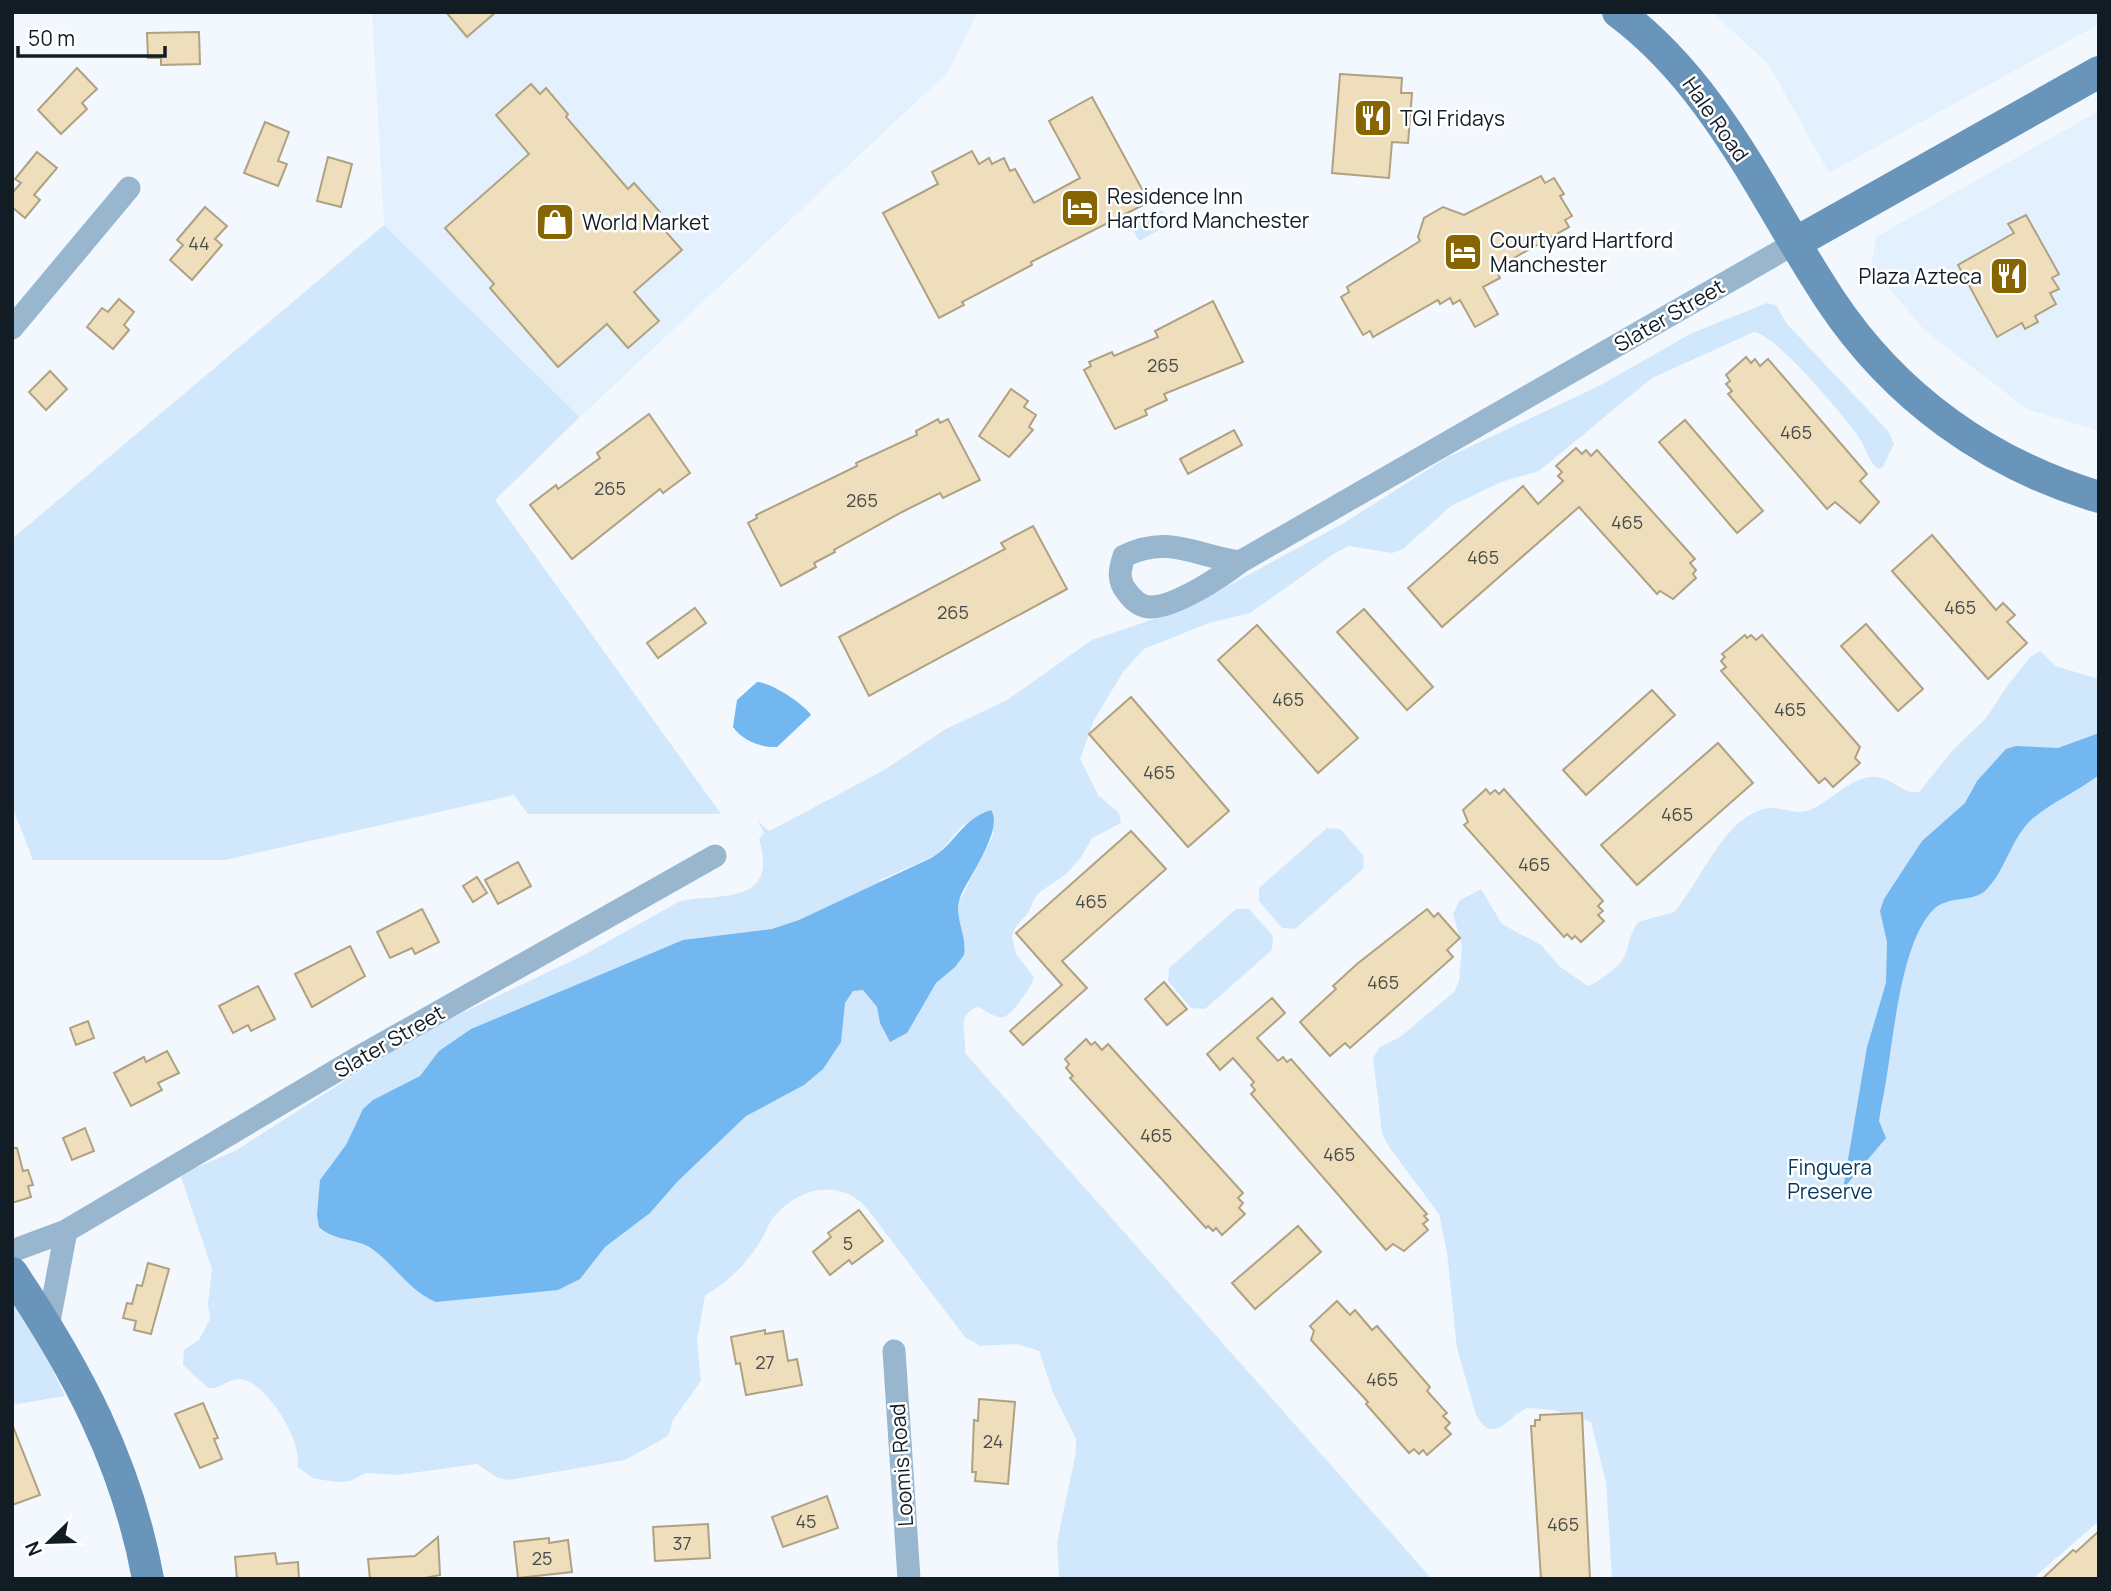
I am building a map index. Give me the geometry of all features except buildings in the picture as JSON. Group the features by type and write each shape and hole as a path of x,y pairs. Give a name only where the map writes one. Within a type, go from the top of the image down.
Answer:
{"street":[{"name":"Hale Road","path":"1618,12 1654,40 1697,88 1731,136 1829,299 1862,343 1907,391 1933,413 2012,464 2099,497"},
{"name":"Slater Street","path":"1240,562 1212,558 1181,546 1159,546 1140,549 1124,556 1119,572 1123,588 1134,600 1147,607 1161,605 1218,579 1240,562 2099,72"},
{"path":"12,328 129,188"},
{"name":"Slater Street","path":"12,1251 66,1231 360,1056 715,856"},
{"path":"48,1327 66,1231"},
{"path":"12,1273 82,1383 117,1461 148,1579"},
{"name":"Loomis Road","path":"894,1351 909,1579"}],"shaded area":[{"path":"372,12 978,12 947,73 580,417 384,225"},
{"path":"1712,12 2099,12 2099,24 1829,173 1769,65"},
{"path":"2099,111 2099,431 2027,409 1925,331 1871,267 1876,237"}],"green space":[{"path":"1162,210 1170,224 1139,241 1131,226"},
{"path":"384,225 580,417 495,500 721,814 528,814 514,795 225,860 33,860 12,806 12,539"},
{"path":"1767,303 1776,305 1787,324 1888,431 1894,444 1883,467 1878,469 1874,465 1858,436 1809,377 1778,347 1754,332 1652,378 1539,471 1501,482 1451,506 1403,549 1392,553 1349,546 1250,613 1209,623 1144,649 1123,672 1094,720 1080,759 1098,795 1119,813 1121,823 1092,838 1082,856 1066,874 1037,894 1028,913 1015,928 1012,936 1016,954 1034,977 1017,1006 1004,1017 994,1016 978,1007 971,1010 964,1020 965,1053 1432,1579 1059,1579 1057,1542 1076,1452 1076,1439 1053,1393 1039,1351 1017,1344 980,1346 965,1337 865,1206 854,1197 829,1189 804,1194 782,1209 772,1219 762,1239 744,1263 730,1278 705,1295 697,1341 701,1381 673,1420 668,1436 625,1460 509,1480 498,1478 477,1464 397,1475 366,1473 350,1481 335,1482 312,1478 297,1466 298,1456 289,1429 261,1390 240,1379 208,1388 183,1365 184,1350 199,1340 210,1319 208,1304 212,1269 181,1177 186,1172 235,1151 382,1057 443,1022 584,955 680,901 728,896 753,886 761,876 763,861 759,839 764,833 758,821 769,831 783,824 884,770 944,730 1007,700 1092,640 1189,607 1344,523 1446,458 1599,386 1692,333","holes":["991,810 993,836 959,902 958,922 966,948 936,983 880,880 938,854 962,826"]},
{"name":"Finguera Preserve","path":"2040,651 2055,666 2099,679 2099,1521 2032,1579 1612,1579 1606,1482 1591,1422 1553,1410 1527,1408 1495,1429 1482,1424 1476,1415 1457,1348 1447,1253 1439,1214 1389,1147 1382,1133 1373,1058 1380,1047 1400,1037 1454,992 1459,981 1462,946 1453,914 1460,900 1481,889 1502,924 1541,945 1559,966 1588,986 1592,985 1621,962 1638,922 1674,912 1725,838 1749,815 1770,808 1807,811 1853,783 1869,777 1884,778 1907,790 1919,792 1953,750 1986,718 2030,657"},
{"path":"1327,828 1340,829 1364,856 1363,869 1295,929 1282,928 1259,901 1259,888"},
{"path":"1236,909 1249,909 1273,936 1272,950 1205,1009 1191,1008 1168,981 1169,968"},
{"path":"12,1299 37,1337 65,1396 12,1405"}],"water":[{"path":"757,682 786,694 811,715 777,747 752,742 741,736 733,727 737,700"},
{"path":"2099,733 2099,775 2032,819 2019,835 1999,873 1986,890 1974,897 1939,905 1921,927 1911,949 1898,1003 1879,1121 1886,1138 1843,1189 1867,1047 1886,983 1887,942 1880,911 1884,899 1922,841 1965,803 1977,781 2006,749 2016,746 2058,748"},
{"path":"991,810 994,818 990,840 959,903 964,955 955,967 936,983 907,1033 890,1042 880,1023 877,1007 863,990 853,991 845,1003 841,1042 823,1069 804,1085 746,1116 678,1181 650,1213 605,1247 580,1279 558,1290 436,1302 418,1291 371,1248 331,1235 319,1227 317,1215 320,1180 346,1145 363,1109 373,1100 420,1076 439,1051 471,1029 683,940 772,929 799,920 931,858 972,820"}],"place":[{"name":"TGI Fridays","path":"1373,118"},
{"name":"Residence Inn Hartford Manchester","path":"1080,208"},
{"name":"World Market","path":"555,222"},
{"name":"Courtyard Hartford Manchester","path":"1463,252"},
{"name":"Plaza Azteca","path":"2009,276"}]}
